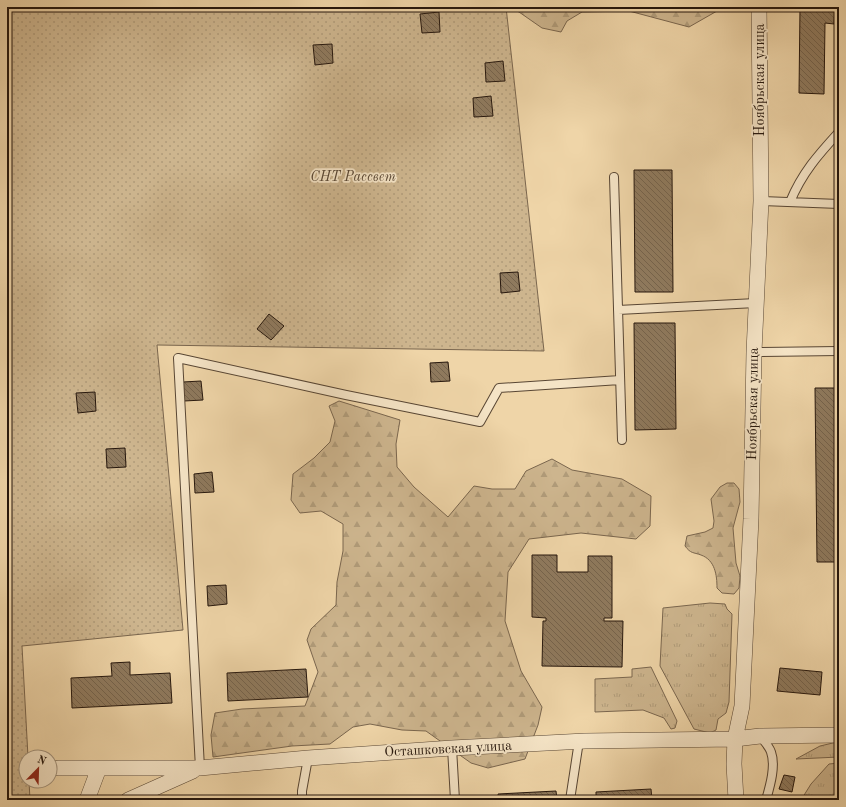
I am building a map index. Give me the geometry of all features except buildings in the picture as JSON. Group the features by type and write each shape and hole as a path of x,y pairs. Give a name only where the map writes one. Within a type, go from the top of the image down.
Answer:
{"street":[{"name":"Ноябрьская улица","path":"736,800 734,764 735,739 742,706 750,534 754,352 761,202 760,7"},
{"name":"Осташковская улица","path":"58,768 200,768 308,758 579,741 735,739 760,736 839,735"},
{"path":"87,800 99,768"},
{"path":"128,800 200,768"}],"lane":[{"path":"790,202 796,187 812,162 839,132"},
{"path":"614,177 622,440"},
{"path":"761,202 839,204"},
{"path":"618,310 756,304"},
{"path":"754,352 839,352"},
{"path":"200,768 178,358 346,396 480,422 499,388 620,380"},
{"path":"760,736 769,748 773,758 773,767 766,800"},
{"path":"570,800 579,741"},
{"path":"452,748 455,800"},
{"path":"302,800 302,791 308,758"}],"green space":[{"name":"СНТ Рассвет","path":"7,7 506,7 544,351 157,345 183,630 22,646 28,749 18,749 18,789 29,789 30,800 7,800"},
{"path":"506,7 724,7 689,27 629,11 582,12 567,21 561,32 542,28 519,12"},
{"path":"339,401 400,420 396,444 397,467 414,487 448,517 474,486 492,489 515,489 526,471 552,459 572,470 622,479 651,496 650,526 636,539 581,533 529,539 508,572 505,621 521,671 542,707 538,725 525,759 488,768 471,763 426,731 402,730 370,724 353,727 330,744 292,746 213,757 211,735 215,713 242,709 305,706 318,672 307,640 311,629 336,605 337,582 343,551 343,524 321,511 300,513 291,500 293,474 314,458 330,442 335,421 329,406"},
{"path":"727,483 734,483 739,489 740,502 733,528 736,563 740,576 739,588 734,594 722,593 717,588 716,573 709,560 706,557 691,552 685,546 687,536 705,532 713,528 714,521 711,499 720,487"},
{"path":"710,603 725,604 727,609 732,614 729,702 726,713 718,719 716,730 710,733 694,729 660,666 663,608"},
{"path":"651,667 677,721 675,728 671,729 664,718 643,710 595,712 595,679 632,677 632,669"},
{"path":"839,742 839,757 796,759 820,746"},
{"path":"839,763 839,800 801,800 811,784 829,764"}]}
